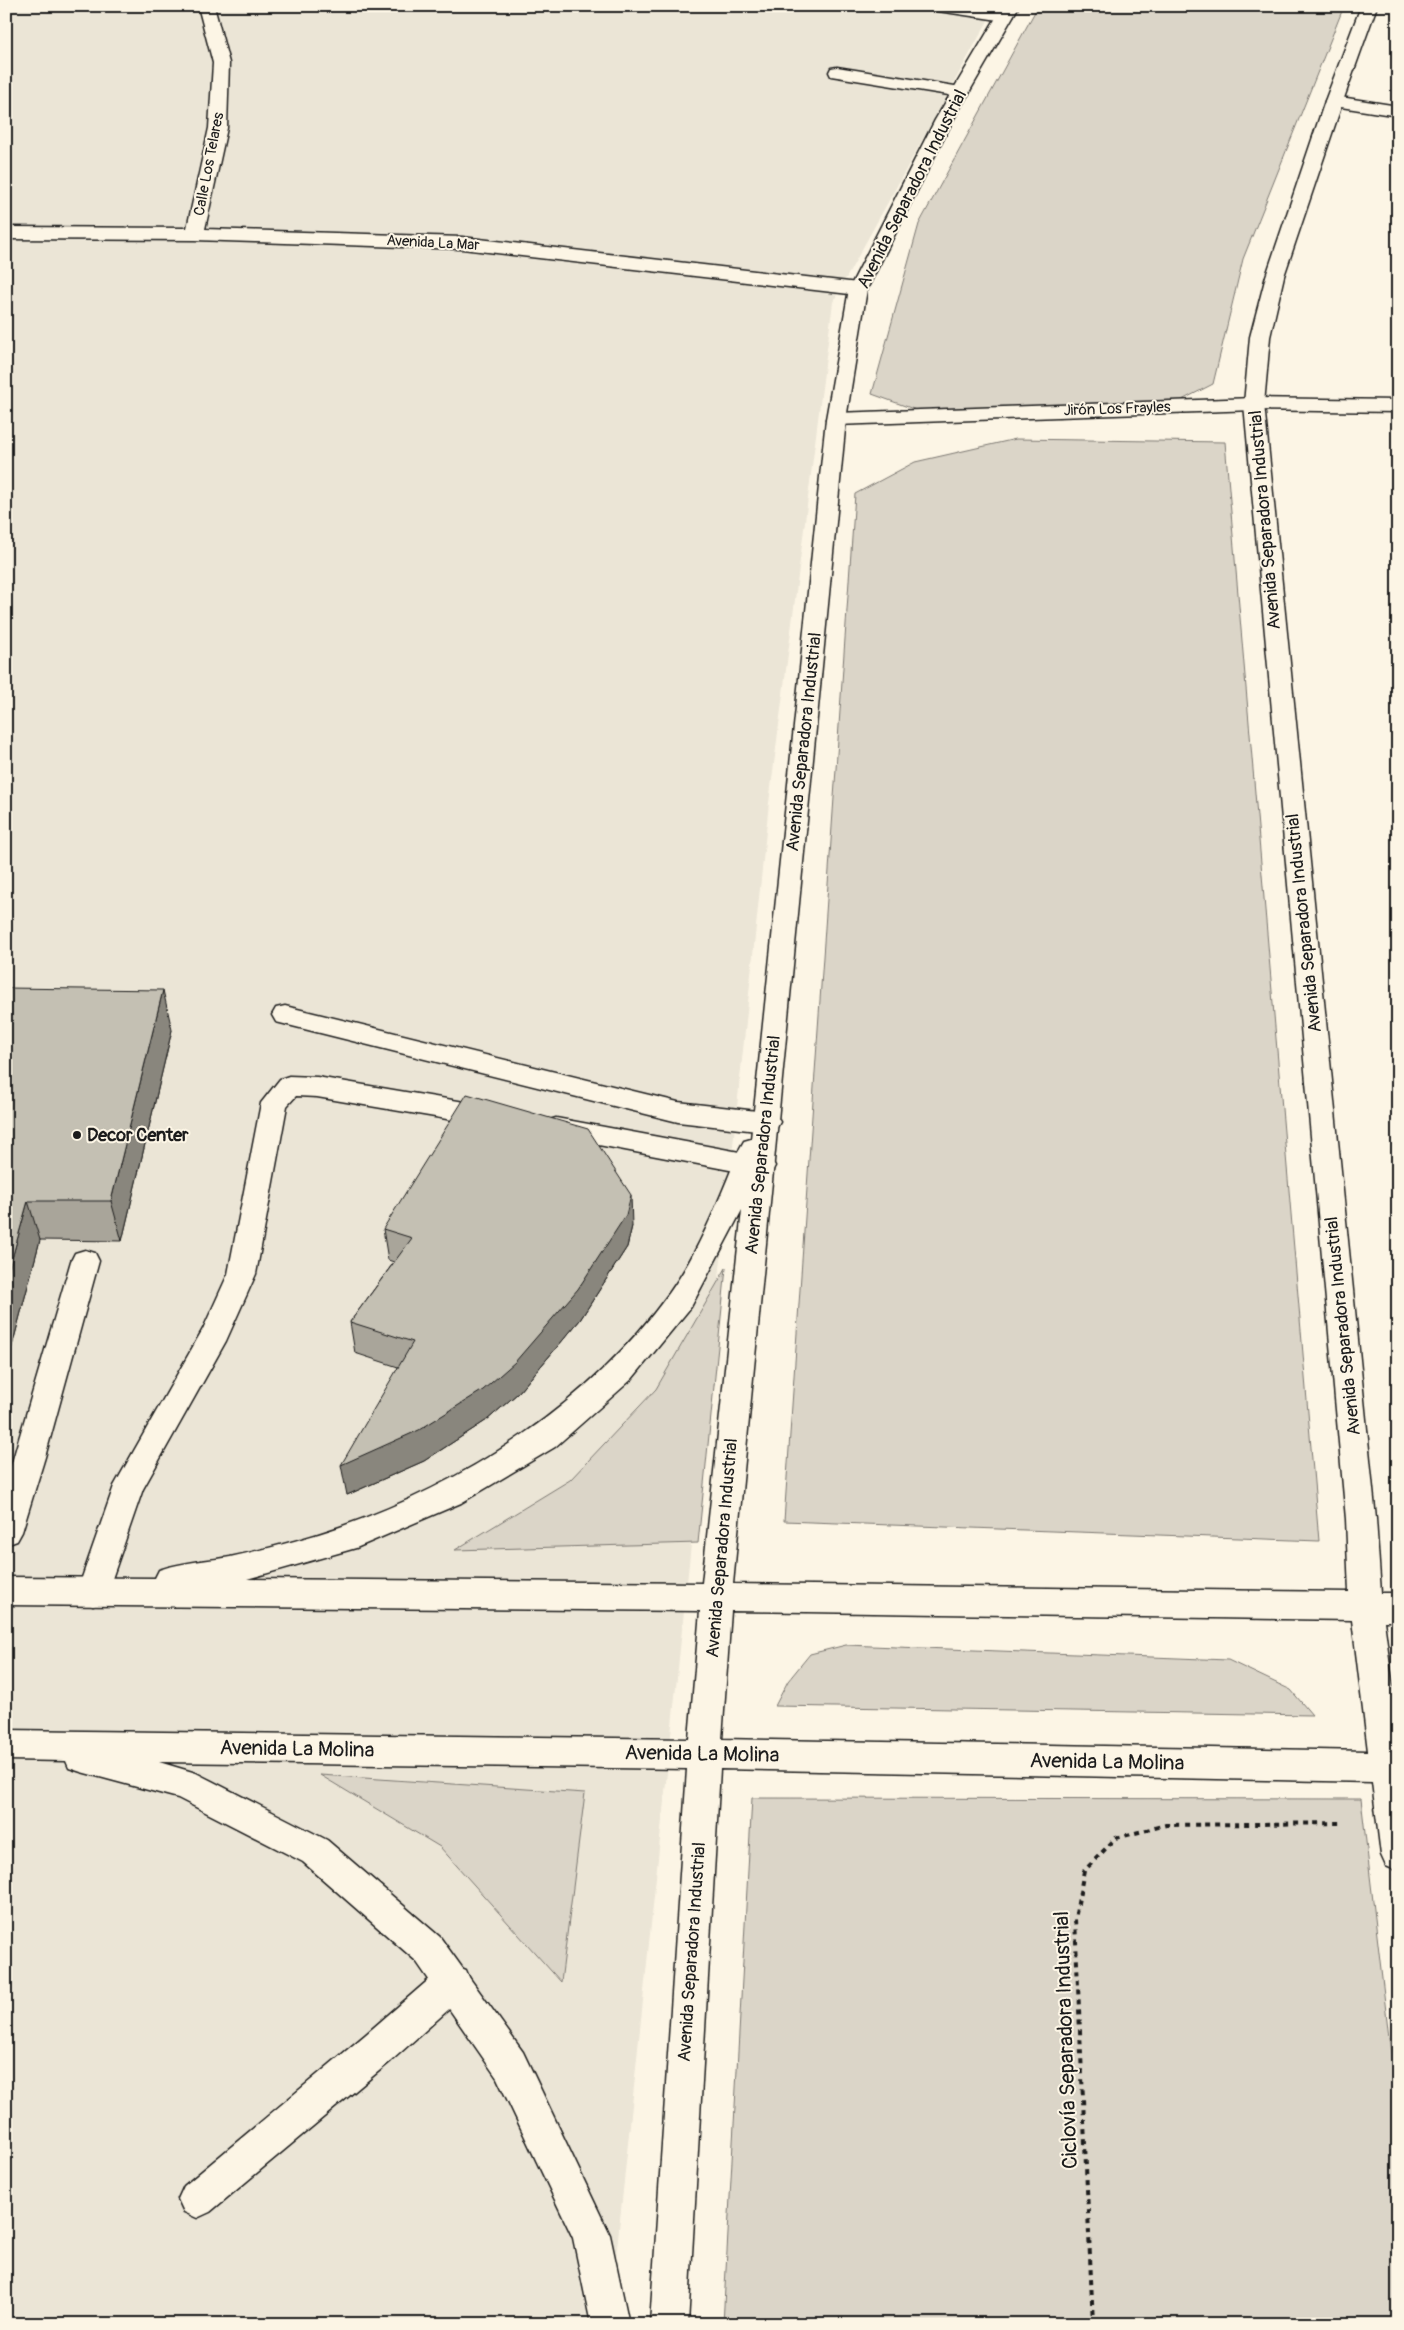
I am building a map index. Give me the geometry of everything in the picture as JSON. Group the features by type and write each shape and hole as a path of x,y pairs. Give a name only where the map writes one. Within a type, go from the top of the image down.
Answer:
{"main road":[{"name":"Calle Los Telares","path":"195,234 218,128 221,63 206,6"},
{"path":"938,6 1008,11"},
{"name":"Avenida Separadora Industrial","path":"1369,6 1334,101 1275,276 1260,337 1254,404 1361,1519 1366,1606 1392,1766 1393,1822 1398,1855"},
{"name":"Avenida Separadora Industrial","path":"669,2324 705,1754 722,1523 754,1165 766,1122 836,420 858,289 944,120 1008,11"},
{"path":"836,72 962,92"},
{"path":"1334,101 1398,110"},
{"name":"Avenida La Mar","path":"6,233 195,234 462,243 858,289"},
{"name":"Jirón Los Frayles","path":"836,420 1254,404 1398,406"},
{"path":"285,1014 678,1112 766,1122"},
{"path":"93,1592 129,1486 216,1333 242,1274 274,1103 288,1086 317,1087 754,1165"},
{"name":"Avenida Separadora Industrial","path":"93,1592 231,1570 346,1539 450,1494 544,1438 622,1371 681,1299 754,1165"},
{"path":"6,1532 30,1457 85,1261"},
{"path":"6,1591 716,1597 1398,1607"},
{"name":"Avenida La Molina","path":"6,1745 705,1754 1392,1766"},
{"path":"41,1746 184,1784 315,1851 428,1949 510,2065 591,2235 610,2324"},
{"path":"197,2200 378,2048 453,1982"}],"path":[{"name":"Ciclovía Separadora Industrial","path":"1093,2324 1075,1919 1084,1871 1116,1838 1166,1825 1393,1822"}],"shaded area":[{"path":"6,6 996,6 833,302 769,803 609,2324 6,2324"},
{"path":"1038,6 1344,6 1243,259 1213,384 1174,404 919,411 872,394 919,224"},
{"path":"1016,439 1225,442 1319,1541 784,1521 855,494 915,462"},
{"path":"726,1268 698,1543 455,1550 570,1480 656,1389"},
{"path":"846,1645 1228,1660 1291,1690 1312,1715 775,1706 788,1681 810,1654"},
{"path":"320,1775 585,1793 561,1982 440,1847"},
{"path":"752,1798 1361,1799 1398,2114 1398,2324 723,2324"}],"building":[{"name":"Decor Center","path":"6,988 163,990 111,1201 28,1201 6,1280"},
{"path":"467,1094 588,1129 631,1195 626,1215 578,1289 515,1362 483,1390 419,1430 341,1465 413,1342 350,1322 412,1238 383,1229"}],"place":[{"name":"Decor Center","path":"77,1135"}]}
